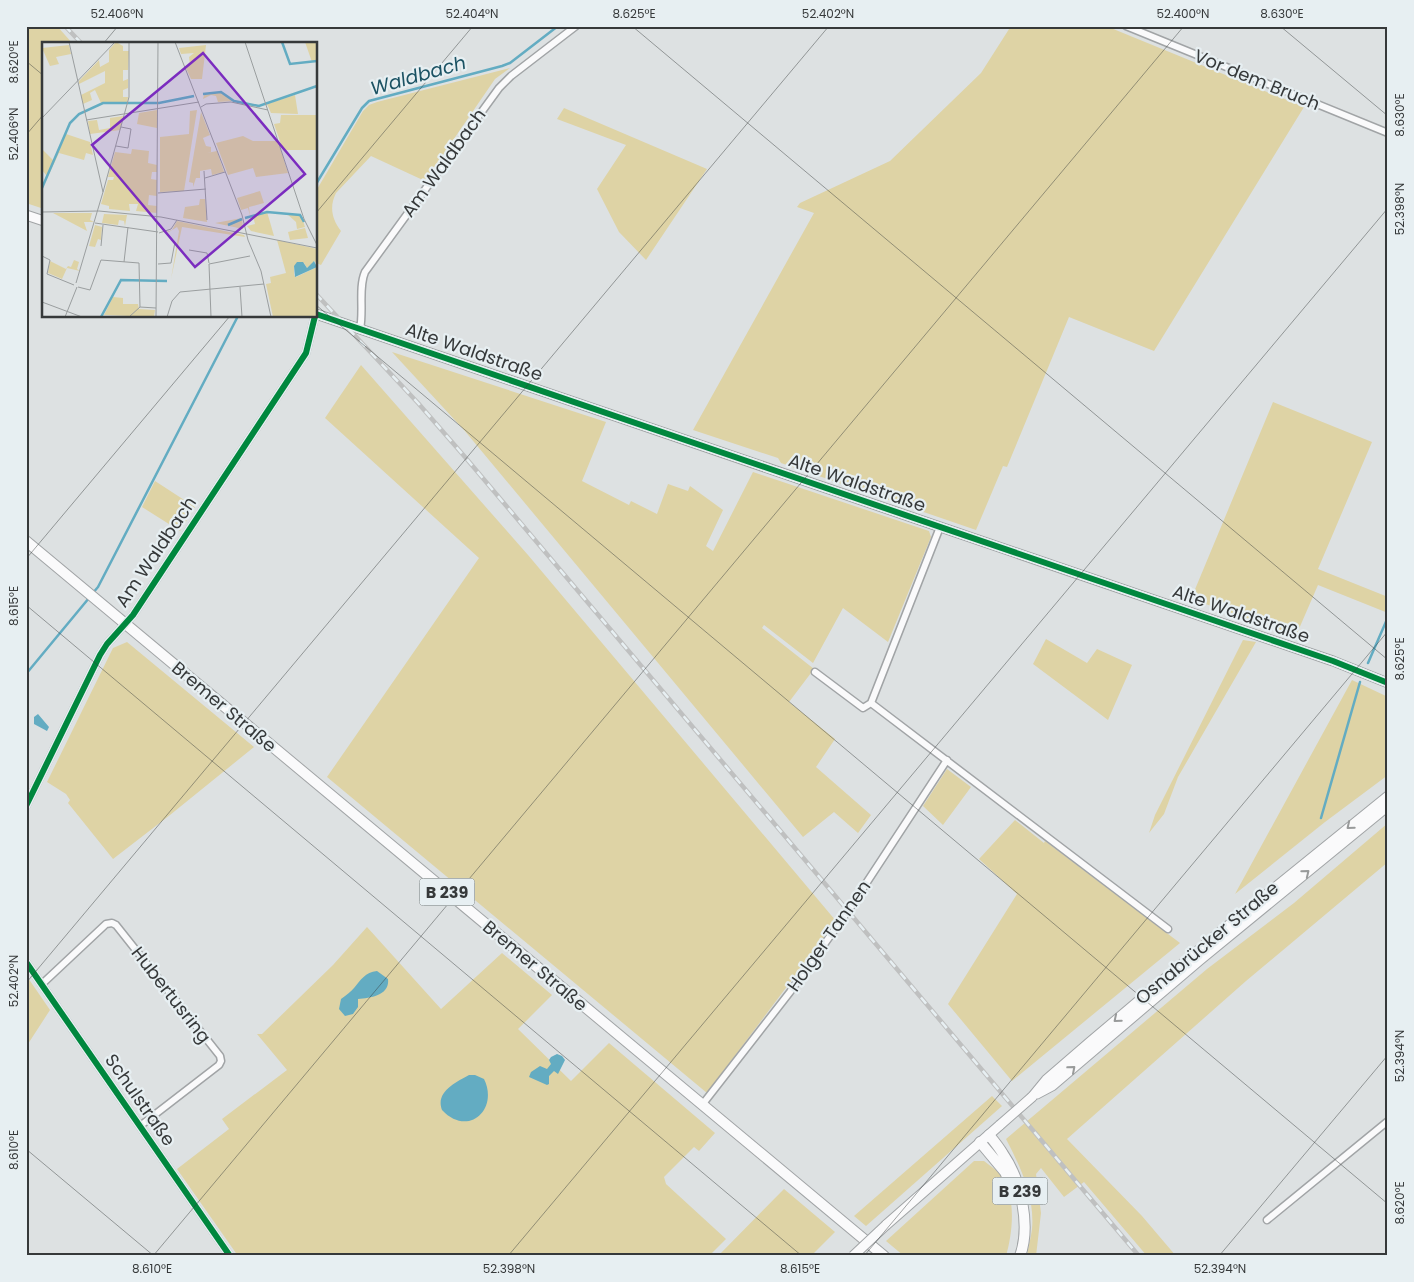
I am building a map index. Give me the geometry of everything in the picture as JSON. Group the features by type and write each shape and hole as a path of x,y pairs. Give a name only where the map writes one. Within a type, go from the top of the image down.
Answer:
{"main road":[{"path":"26,216 42,220"},
{"name":"Alte Waldstraße","path":"318,316 940,527 1364,673 1388,683"},
{"name":"Bremer Straße","path":"26,541 884,1256"},
{"name":"Osnabrücker Straße","path":"853,1256 1032,1097 1046,1080 1090,1042 1214,937 1388,796"},
{"name":"Osnabrücker Straße","path":"1032,1097 1052,1086 1176,980 1388,806"},
{"name":"B 239","path":"989,1135 1004,1155 1020,1191 1024,1228 1020,1256"},
{"name":"B 239","path":"980,1142 1005,1172 1015,1195 1019,1228 1014,1256"}],"street":[{"name":"Am Waldbach","path":"360,329 363,317 362,278 365,272 499,88 511,76 576,26"},
{"name":"Vor dem Bruch","path":"1126,26 1388,133"},
{"name":"Am Waldbach","path":"26,806 100,655 133,615 306,353 315,318"},
{"path":"815,672 863,708 871,703 940,527"},
{"path":"871,703 1168,929"},
{"name":"Holger Tannen","path":"702,1106 790,992 842,920 947,760"},
{"name":"Hubertusring","path":"42,984 106,924 112,923 116,925 220,1056 221,1060 218,1065 140,1126"},
{"name":"Schulstraße","path":"26,962 230,1256"},
{"path":"1267,1220 1388,1121"}],"shaded area":[{"path":"26,26 57,26 71,42 42,42 42,208 26,203"},
{"path":"1011,26 1106,26 1304,107 1154,351 1069,317 1007,467 1003,466 976,530 781,463 778,458 693,430 814,213 797,207 800,203 890,161 981,73"},
{"path":"510,68 495,79 425,181 371,156 336,193 332,213 341,231 321,265 318,264 318,188 363,111 369,105"},
{"path":"564,108 707,169 646,260 619,232 597,189 626,145 557,119"},
{"path":"392,352 606,422 582,481 629,505 631,501 657,514 668,484 688,491 690,486 723,510 706,546 713,551 753,472 929,531 931,537 888,642 843,608 813,663 764,625 762,628 814,669 789,702 835,739 816,767 871,815 858,833 834,812 803,837 464,430"},
{"path":"361,365 528,555 836,921 707,1093 327,777 479,558 325,418"},
{"path":"1273,402 1372,442 1318,569 1388,597 1388,613 1318,585 1295,638 1289,637 1290,633 1191,599"},
{"path":"155,481 195,507 180,531 142,507"},
{"path":"1046,639 1087,663 1097,649 1132,665 1108,720 1033,664"},
{"path":"1243,640 1256,642 1178,777 1164,814 1149,833 1155,815"},
{"path":"127,642 254,747 113,859 68,803 70,800 66,794 47,782 113,648"},
{"path":"1352,680 1388,697 1388,775 1325,822 1235,894"},
{"path":"947,769 971,787 943,825 923,806"},
{"path":"1015,820 1180,943 1012,1081 948,1004 1017,894 979,859"},
{"path":"1388,823 1388,862 1246,981 1067,1139 1142,1216 1176,1256 1147,1256 1084,1182 1064,1197 1041,1168 1036,1174 1041,1213 1036,1256 1027,1256 1032,1229 1031,1205 1021,1171 1006,1139 1207,969 1294,903"},
{"path":"367,927 441,1009 502,953 552,995 518,1029 571,1081 609,1043 715,1133 699,1151 694,1147 664,1177 666,1184 726,1239 709,1256 238,1256 177,1169 229,1129 222,1119 287,1070 257,1034 262,1034 333,965"},
{"path":"26,975 50,1010 26,1047"},
{"path":"992,1096 1002,1106 866,1226 854,1216"},
{"path":"974,1161 984,1161 997,1172 1005,1181 1009,1191 1012,1224 1006,1256 904,1256 886,1241"},
{"path":"784,1189 835,1232 811,1256 718,1256"}],"water":[{"path":"38,714 49,727 47,731 34,724 34,717"},
{"path":"377,971 388,979 386,989 379,995 358,999 358,1007 353,1014 345,1016 339,1009 341,999 366,975"},
{"path":"557,1054 565,1060 558,1074 554,1071 549,1076 549,1084 547,1085 529,1077 531,1072 540,1066 547,1069 551,1064 549,1060 551,1057"},
{"path":"469,1075 475,1075 484,1079 488,1090 487,1100 484,1109 478,1116 471,1120 462,1121 452,1118 442,1110 441,1098 448,1088"}],"waterway":[{"name":"Waldbach","path":"318,181 362,108 369,101 510,63 558,26"},
{"path":"92,594 98,587 237,318"},
{"path":"26,674 89,598"},
{"path":"1368,663 1388,617"},
{"path":"1321,818 1360,682"}],"railway":[{"path":"65,26 80,42"},
{"path":"318,296 418,403 465,457 1139,1256"}],"cycle path":[{"path":"318,315 1333,661 1388,683"},
{"path":"26,806 100,655 107,644 133,615 306,353 315,318"},
{"path":"26,962 230,1256"}]}
